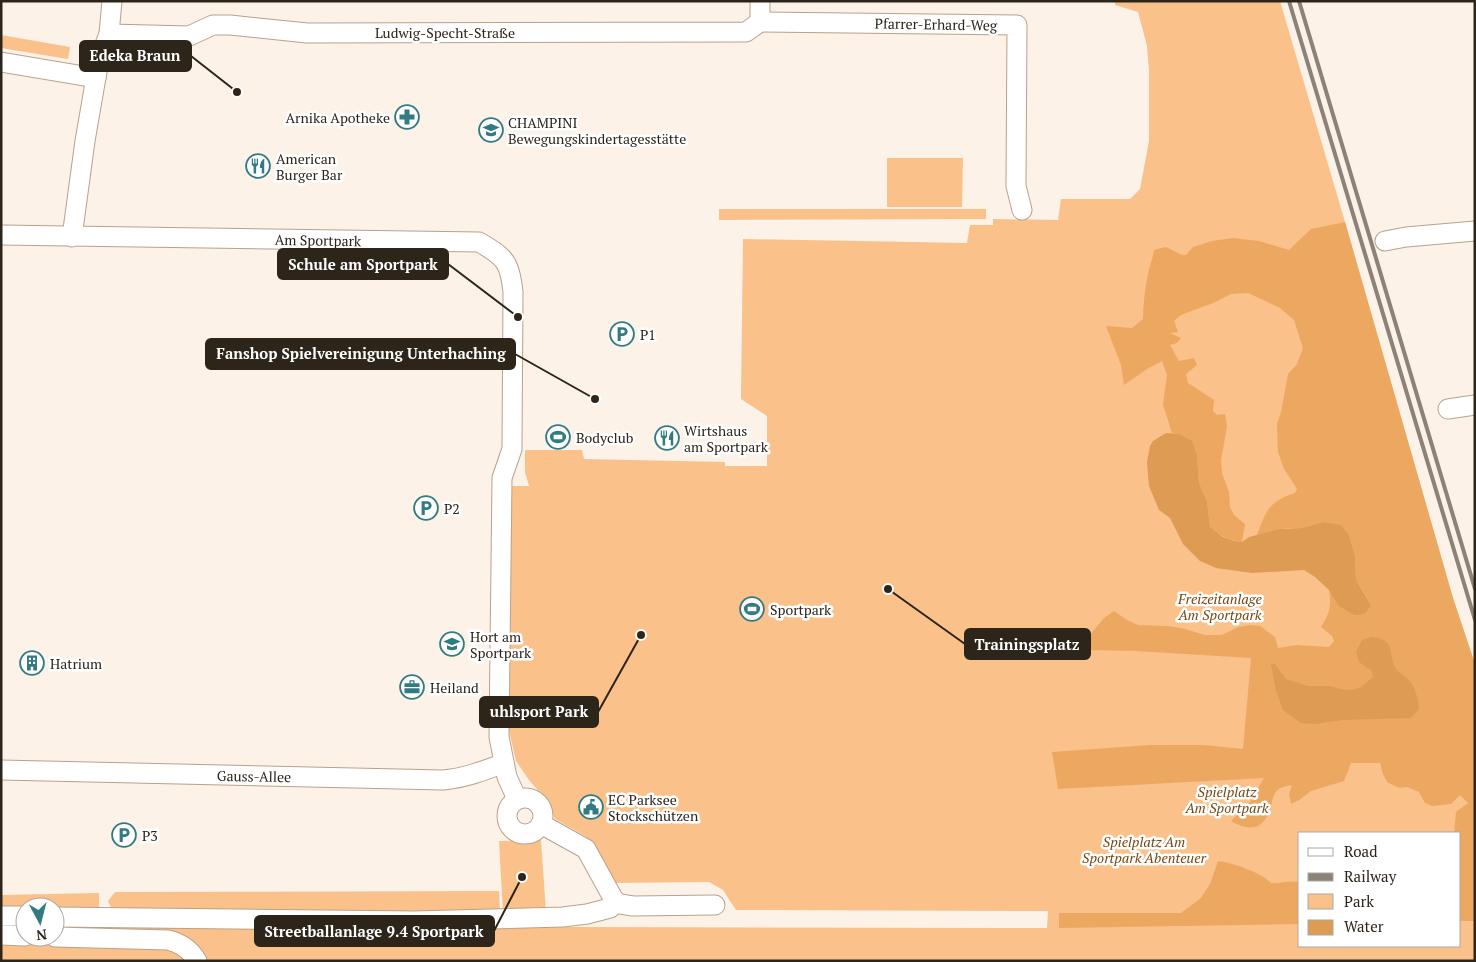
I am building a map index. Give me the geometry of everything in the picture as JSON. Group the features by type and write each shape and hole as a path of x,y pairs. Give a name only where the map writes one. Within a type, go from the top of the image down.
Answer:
{"street":[{"path":"72,237 85,142 99,60 109,34 112,1"},
{"path":"760,1 760,22"},
{"name":"Ludwig-Specht-Straße","path":"109,34 189,36 213,25 307,33 746,32 760,22"},
{"name":"Pfarrer-Erhard-Weg","path":"760,22 1016,25 1016,186 1022,210"},
{"path":"1,62 96,78"},
{"path":"1385,241 1414,236 1475,231"},
{"name":"Am Sportpark","path":"1,236 478,242 503,258 511,273 513,292 512,449 502,478 499,738 504,763 517,799"},
{"path":"1448,409 1475,405"},
{"name":"Gauss-Allee","path":"1,770 443,780 460,779 504,763"},
{"path":"526,797 534,800 541,806 544,815 542,824 533,832 526,834 513,831 508,824 506,814 509,805 517,799 526,797"},
{"path":"542,824 586,848 614,900 620,904 632,906 715,905"},
{"path":"65,917 404,920 563,917 587,914 610,908 614,900"},
{"path":"1,916 15,916"},
{"path":"1,935 15,936"},
{"path":"65,937 168,940 188,948 198,961"}],"green space":[{"path":"1115,1 1280,1 1453,598 1475,664 1475,961 1,961 1,923 15,923 15,947 65,947 65,924 324,929 572,927 1047,928 1048,911 736,910 723,890 709,882 609,883 595,845 585,836 555,819 548,802 516,761 509,731 511,486 529,486 525,472 525,450 582,450 584,459 725,462 725,466 767,466 767,416 741,399 743,239 967,243 970,225 993,225 993,219 1058,220 1061,199 1130,199 1140,189 1149,141 1147,46 1138,12 1115,5"},
{"path":"1,35 70,47 68,59 1,48"},
{"path":"887,158 963,158 962,207 887,207"},
{"path":"719,209 986,209 986,219 719,220"},
{"path":"541,840 546,912 503,913 499,841"},
{"path":"499,891 500,913 113,912 108,901 115,892"},
{"path":"99,893 99,909 65,908 65,897 15,897 15,908 1,908 1,895"}],"shaded area":[{"path":"1345,222 1453,598 1475,664 1475,921 1461,921 1461,832 1454,832 1456,812 1468,803 1460,795 1451,804 1432,806 1425,803 1419,792 1407,787 1399,788 1387,782 1380,763 1351,763 1344,781 1311,791 1291,804 1289,794 1292,785 1281,788 1274,795 1266,818 1258,826 1253,827 1243,826 1231,821 1250,802 1264,778 1058,789 1052,752 1150,745 1204,745 1243,749 1251,658 1088,650 1090,635 1104,618 1114,611 1138,625 1168,626 1205,635 1222,635 1238,627 1260,626 1275,637 1278,648 1297,645 1329,647 1334,641 1332,636 1321,627 1329,610 1329,590 1354,615 1366,613 1370,607 1370,602 1356,580 1355,556 1349,535 1323,522 1302,528 1288,528 1257,535 1266,513 1274,503 1295,493 1297,489 1284,469 1278,452 1277,424 1288,374 1297,364 1303,348 1294,320 1280,308 1248,293 1231,294 1181,315 1174,321 1178,332 1170,333 1181,338 1177,343 1170,345 1179,361 1194,358 1197,365 1186,374 1188,383 1214,400 1213,411 1217,415 1225,414 1227,427 1221,460 1222,473 1229,492 1230,507 1234,515 1245,524 1242,542 1225,537 1210,527 1207,501 1199,483 1197,456 1179,434 1172,433 1163,405 1167,375 1162,361 1124,385 1121,365 1106,326 1132,328 1143,319 1146,285 1154,250 1166,247 1186,255 1193,247 1212,241 1233,238 1259,241 1289,250 1311,229"},
{"path":"1218,861 1261,875 1271,883 1293,881 1298,882 1298,924 1059,928 1059,913 1181,913 1201,898 1210,884"}],"water":[{"path":"1166,433 1179,434 1192,441 1197,456 1199,483 1207,501 1210,527 1223,537 1242,542 1249,537 1280,529 1302,528 1323,522 1341,525 1349,535 1355,556 1356,580 1370,603 1366,613 1354,615 1339,606 1329,590 1304,570 1252,573 1216,568 1200,561 1183,544 1170,518 1159,510 1149,486 1147,462 1150,446 1153,441"},
{"path":"1371,637 1385,641 1390,649 1394,665 1409,680 1413,687 1419,709 1411,718 1343,720 1315,724 1301,723 1283,710 1276,691 1271,664 1275,664 1286,679 1308,686 1330,686 1352,690 1361,687 1373,677 1372,671 1359,662 1356,652 1362,640"}],"railway":[{"path":"1289,1 1475,620"},
{"path":"1299,1 1475,589"}],"place":[{"name":"Edeka Braun","path":"237,92"},
{"name":"Arnika Apotheke","path":"407,117"},
{"name":"CHAMPINI Bewegungskindertagesstätte","path":"491,130"},
{"name":"American Burger Bar","path":"258,166"},
{"name":"Schule am Sportpark","path":"518,317"},
{"name":"P1","path":"622,334"},
{"name":"Fanshop Spielvereinigung Unterhaching","path":"595,399"},
{"name":"Bodyclub","path":"558,437"},
{"name":"Wirtshaus am Sportpark","path":"667,438"},
{"name":"P2","path":"426,508"},
{"name":"Trainingsplatz","path":"888,589"},
{"name":"Sportpark","path":"752,609"},
{"name":"uhlsport Park","path":"641,635"},
{"name":"Hort am Sportpark","path":"452,644"},
{"name":"Hatrium","path":"32,663"},
{"name":"Heiland","path":"412,687"},
{"name":"EC Parksee Stockschützen","path":"591,807"},
{"name":"P3","path":"124,835"},
{"name":"Streetballanlage 9.4 Sportpark","path":"522,877"}],"park label":[{"name":"Freizeitanlage Am Sportpark","path":"1220,606"},
{"name":"Spielplatz Am Sportpark","path":"1227,800"},
{"name":"Spielplatz Am Sportpark Abenteuer","path":"1144,850"}]}
